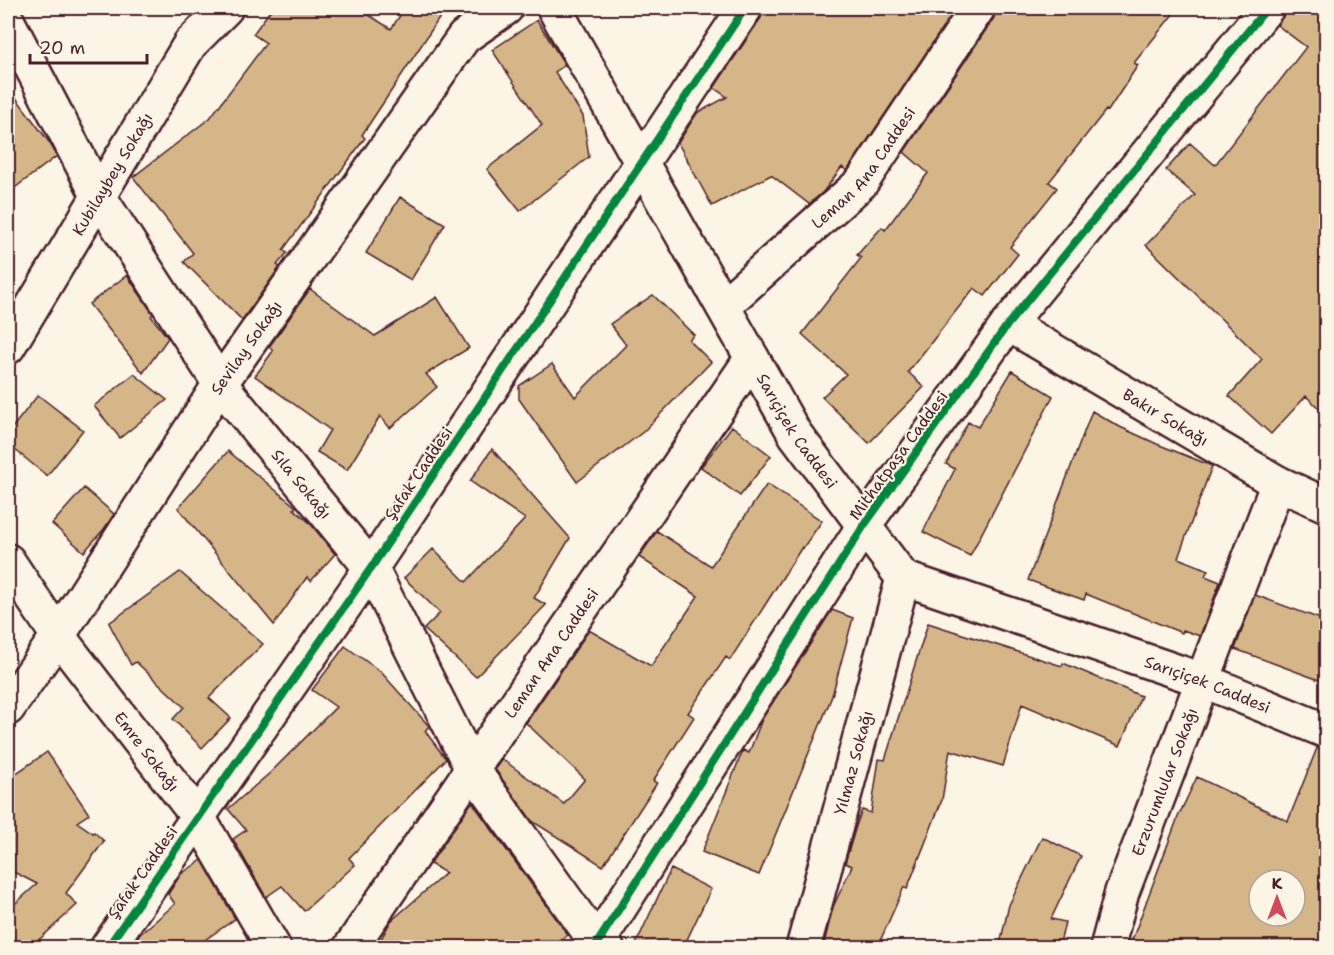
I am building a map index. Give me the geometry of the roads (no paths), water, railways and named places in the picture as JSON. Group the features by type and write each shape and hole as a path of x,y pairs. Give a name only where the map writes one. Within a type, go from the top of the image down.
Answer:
{"street":[{"name":"Kubilaybey Sokağı","path":"8,347 190,44 226,8"},
{"name":"Sevilay Sokağı","path":"8,708 58,636 220,384 464,37 506,8"},
{"name":"Sarıçiçek Caddesi","path":"554,8 795,434 903,578 1202,680 1326,731"},
{"name":"Şafak Caddesi","path":"107,948 371,568 745,8"},
{"name":"Leman Ana Caddesi","path":"723,306 861,183 978,8"},
{"name":"Mithatpaşa Caddesi","path":"599,946 863,527 1008,324 1267,8"},
{"name":"Sıla Sokağı","path":"8,22 98,195 220,384 371,568 472,769 599,946"},
{"name":"Bakır Sokağı","path":"1008,324 1278,483 1326,505"},
{"name":"Leman Ana Caddesi","path":"350,948 752,358"},
{"name":"Erzurumlular Sokağı","path":"1107,948 1122,892 1278,483"},
{"name":"Emre Sokağı","path":"8,561 58,636 198,817 274,948"},
{"name":"Yılmaz Sokağı","path":"803,948 903,578"}]}
